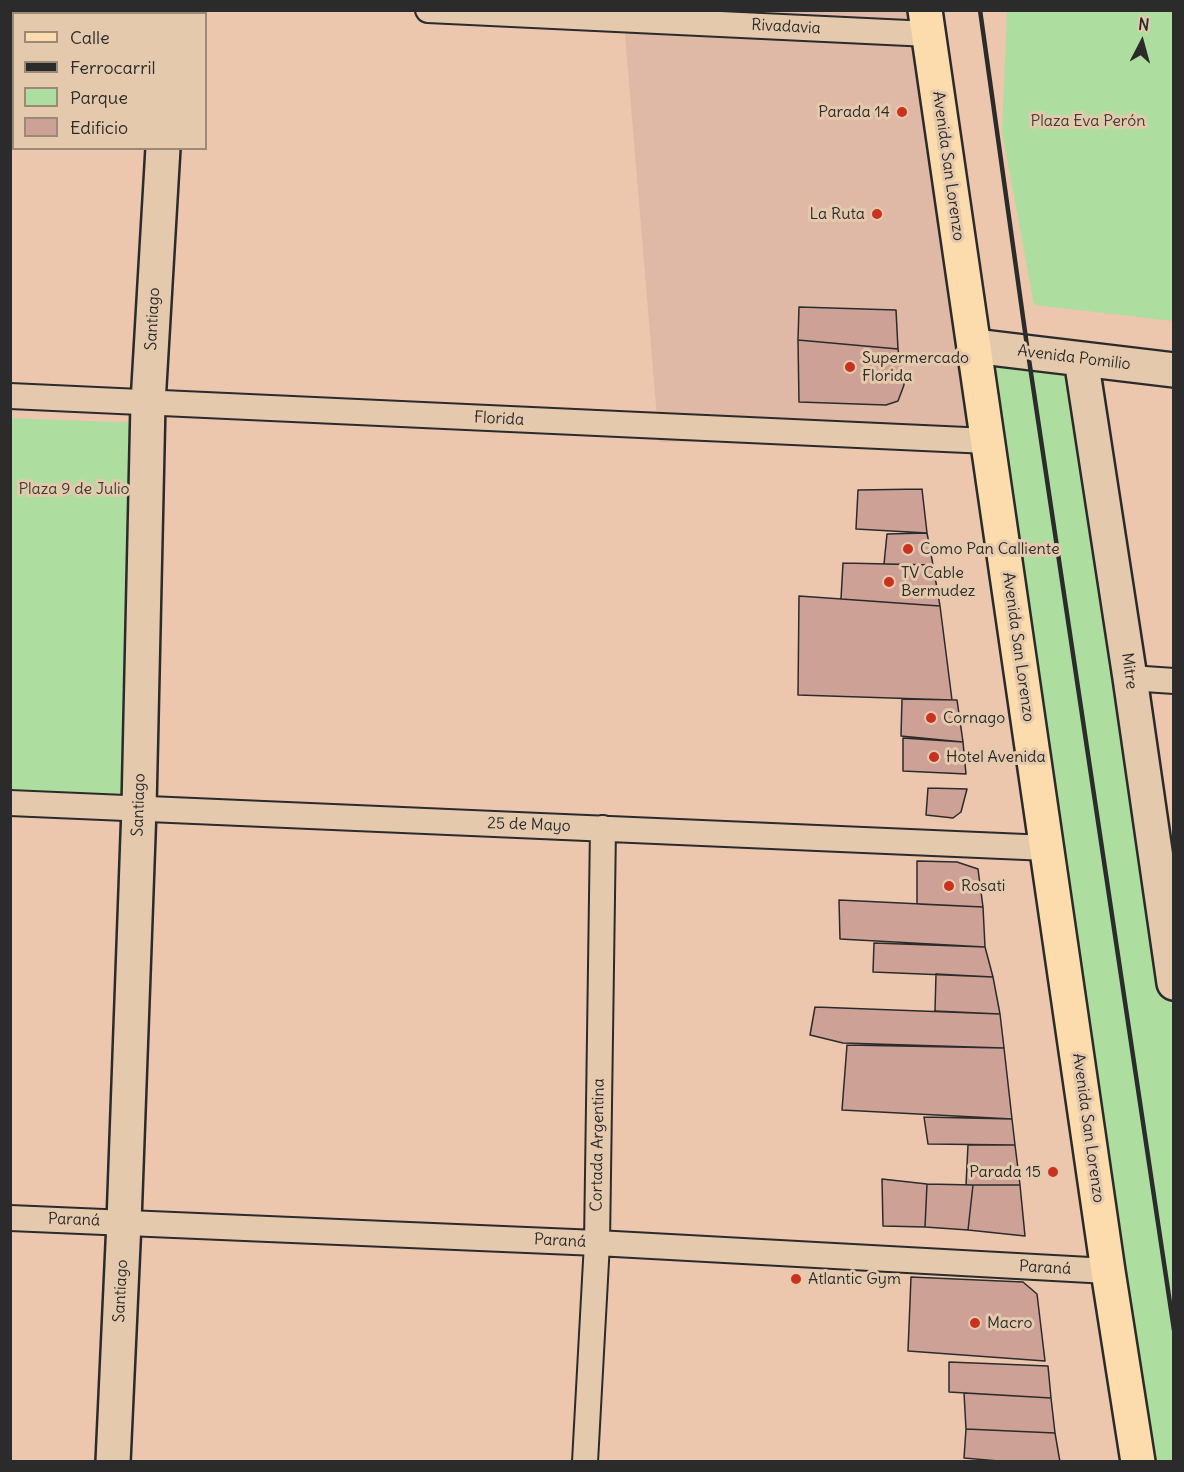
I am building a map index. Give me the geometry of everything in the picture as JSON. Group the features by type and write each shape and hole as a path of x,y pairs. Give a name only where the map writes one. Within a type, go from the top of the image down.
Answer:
{"main road":[{"name":"Avenida San Lorenzo","path":"927,22 1108,1271 1138,1461"}],"street":[{"name":"Rivadavia","path":"428,10 927,22"},
{"name":"Santiago","path":"113,1461 139,808 148,403 163,150"},
{"name":"Avenida Pomilio","path":"974,346 1173,370"},
{"name":"Mitre","path":"1081,360 1130,678 1173,983"},
{"name":"Florida","path":"10,396 988,441"},
{"path":"1130,678 1173,681"},
{"name":"25 de Mayo","path":"10,803 1048,848"},
{"name":"Cortada Argentina","path":"585,1461 597,1243 603,828"},
{"name":"Paraná","path":"10,1218 597,1243 1108,1271"}],"shaded area":[{"path":"623,11 924,11 988,441 659,442"}],"green space":[{"name":"Plaza Eva Perón","path":"1007,11 1173,11 1173,321 1034,305 1002,132"},
{"path":"974,346 1081,359 1173,983 1173,1461 1138,1461"},
{"name":"Plaza 9 de Julio","path":"11,418 139,423 133,799 11,794"}],"building":[{"path":"799,307 896,310 898,349 798,340"},
{"name":"Supermercado Florida","path":"798,340 898,349 904,385 898,401 886,405 799,402"},
{"path":"922,489 927,533 856,529 858,490"},
{"name":"Como Pan Calliente","path":"927,533 933,565 884,564 887,534"},
{"name":"TV Cable Bermudez","path":"843,563 933,565 940,606 841,599"},
{"path":"799,596 940,606 952,700 798,695"},
{"name":"Cornago","path":"902,699 957,700 963,742 901,736"},
{"name":"Hotel Avenida","path":"903,738 963,742 966,774 903,771"},
{"path":"928,788 967,789 961,812 953,818 926,815"},
{"name":"Rosati","path":"917,861 957,862 978,869 983,907 917,904"},
{"path":"839,900 983,907 985,947 840,939"},
{"path":"874,943 985,947 993,977 873,972"},
{"path":"936,974 993,977 1000,1014 935,1011"},
{"path":"815,1007 1000,1014 1004,1048 843,1043 810,1035"},
{"path":"847,1045 1004,1048 1012,1119 842,1110"},
{"path":"924,1117 1012,1119 1015,1145 928,1144"},
{"path":"968,1145 1015,1145 1020,1185 966,1185"},
{"path":"882,1179 927,1184 925,1227 883,1226"},
{"path":"927,1184 973,1185 968,1230 925,1227"},
{"path":"973,1185 1020,1185 1025,1236 968,1230"},
{"name":"Macro","path":"911,1277 1023,1282 1037,1294 1045,1361 908,1351"},
{"path":"949,1362 1048,1366 1051,1398 949,1392"},
{"path":"964,1393 1051,1398 1055,1433 966,1429"},
{"path":"966,1429 1055,1433 1060,1462 1010,1462 964,1458"}],"railway":[{"path":"980,10 1028,353 1174,1330"}],"place":[{"name":"Parada 14","path":"902,112"},
{"name":"La Ruta","path":"877,214"},
{"name":"Supermercado Florida","path":"850,367"},
{"name":"Como Pan Calliente","path":"908,549"},
{"name":"TV Cable Bermudez","path":"889,582"},
{"name":"Cornago","path":"931,718"},
{"name":"Hotel Avenida","path":"934,757"},
{"name":"Rosati","path":"949,886"},
{"name":"Parada 15","path":"1053,1172"},
{"name":"Atlantic Gym","path":"796,1279"},
{"name":"Macro","path":"975,1323"}]}
